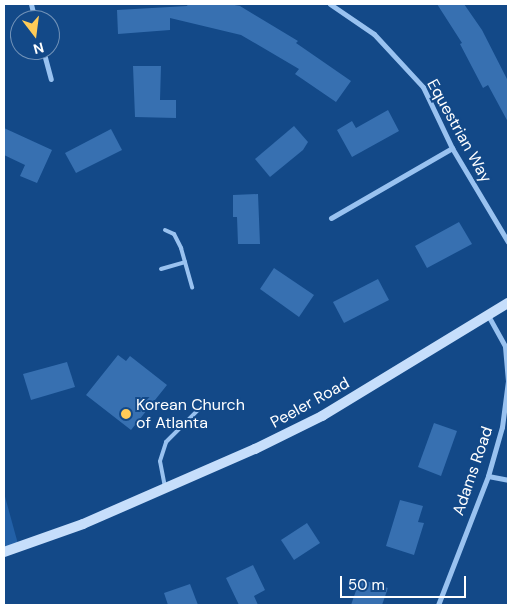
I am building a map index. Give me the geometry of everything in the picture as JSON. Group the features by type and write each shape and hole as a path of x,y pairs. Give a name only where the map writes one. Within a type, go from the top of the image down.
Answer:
{"street":[{"name":"Equestrian Way","path":"330,4 374,34 423,87 452,148 508,242"},
{"path":"46,60 51,79"},
{"path":"331,218 452,148"},
{"name":"Peeler Road","path":"4,552 83,524 165,489 322,416 508,303"},
{"name":"Adams Road","path":"438,605 488,476 502,427 508,381 505,346 488,315"},
{"path":"488,476 508,480"}],"lane":[{"path":"165,230 174,234 192,287"},
{"path":"161,269 185,262"},
{"path":"165,489 160,461 166,442 205,404"}],"shaded area":[{"path":"4,493 18,544 4,548"}],"building":[{"path":"188,4 229,4 240,6 298,41 296,43 351,81 336,102 295,74 299,69 241,35 170,18 170,30 118,34 117,10 187,6"},
{"path":"437,4 464,4 482,30 508,81 508,122 488,85 483,88 460,44 462,43"},
{"path":"133,66 161,66 160,100 176,100 176,118 135,117"},
{"path":"388,110 399,131 352,157 337,130 352,121 356,128"},
{"path":"294,126 308,142 303,150 270,177 255,159"},
{"path":"4,128 52,150 37,183 20,176 25,165 4,155"},
{"path":"111,129 122,150 76,173 65,153"},
{"path":"258,194 260,244 238,244 237,217 233,217 233,195"},
{"path":"459,222 472,244 427,268 415,246"},
{"path":"274,268 314,295 299,317 260,289"},
{"path":"378,279 389,300 344,323 333,302"},
{"path":"118,355 126,361 130,356 167,385 131,430 86,395"},
{"path":"67,362 75,387 31,400 23,374"},
{"path":"434,423 457,431 441,476 418,467"},
{"path":"400,500 423,506 418,522 424,523 414,555 386,546"},
{"path":"307,523 320,543 294,560 281,540"},
{"path":"253,565 265,590 254,596 258,605 239,605 226,578"},
{"path":"360,579 388,588 382,605 351,605"},
{"path":"190,584 198,605 168,605 164,593"}],"place":[{"name":"Korean Church of Atlanta","path":"126,414"}]}
